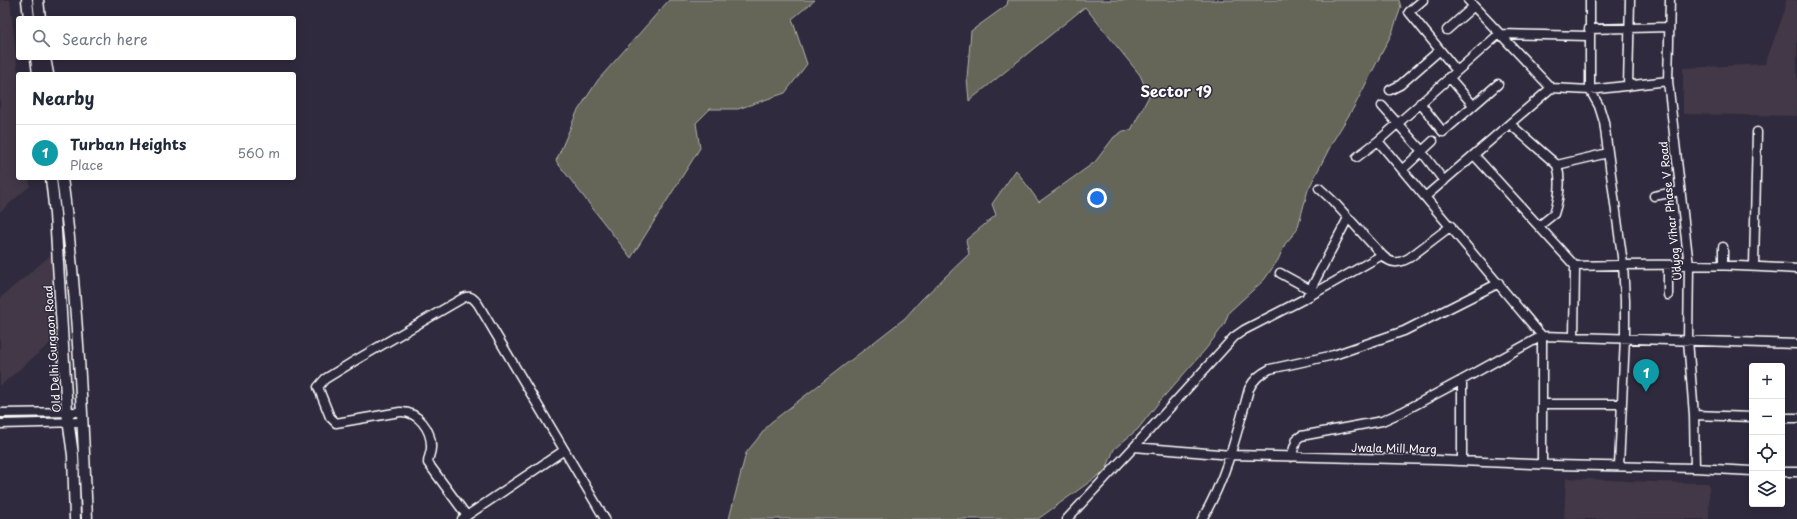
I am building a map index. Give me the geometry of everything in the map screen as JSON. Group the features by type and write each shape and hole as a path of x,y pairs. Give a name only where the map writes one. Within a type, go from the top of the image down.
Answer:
{"main road":[{"path":"27,0 30,16"},
{"path":"38,0 40,16"},
{"path":"36,60 38,72"},
{"path":"45,60 48,72"},
{"name":"Old Delhi Gurgaon Road","path":"50,180 55,214 68,423 73,455 75,519"},
{"path":"62,180 79,357 87,519"}],"street":[{"path":"1423,0 1409,12 1457,71"},
{"path":"1590,0 1590,90 1599,106 1604,122 1623,264 1625,338 1619,466"},
{"path":"1628,86 1630,0"},
{"name":"Udyog Vihar Phase V Road","path":"1670,0 1668,80 1689,266 1688,340 1694,415 1695,468"},
{"path":"1447,30 1471,3 1551,88 1590,90 1668,80"},
{"path":"1357,157 1378,141 1499,34 1589,32 1630,28 1669,27"},
{"path":"1390,90 1400,86 1440,50"},
{"path":"1449,77 1474,105"},
{"path":"1420,104 1443,132 1498,84"},
{"path":"1425,197 1551,88"},
{"path":"1382,106 1424,153 1444,181"},
{"path":"1510,124 1557,165 1560,175 1560,184 1554,214 1551,219 1539,226"},
{"path":"1754,266 1757,132"},
{"path":"1378,141 1542,336 1542,464"},
{"path":"1403,169 1424,153 1433,141"},
{"path":"1557,165 1608,153"},
{"path":"1474,155 1575,266 1574,337"},
{"path":"1319,188 1386,260 1394,263 1402,262 1451,226"},
{"path":"1654,196 1680,191"},
{"path":"1306,298 1348,218"},
{"path":"1723,247 1723,265"},
{"path":"1067,519 1234,337 1244,330 1306,298 1382,255"},
{"path":"1575,266 1623,264 1689,266 1723,265 1797,269"},
{"path":"1668,265 1668,295"},
{"path":"1280,273 1311,290"},
{"path":"1202,519 1210,506 1231,456 1249,389 1254,380 1261,374 1270,369 1334,355 1397,333 1498,283"},
{"path":"563,451 464,517 428,463 431,446 430,438 426,427 417,416 410,413 400,412 336,423 330,417 318,387 356,360 463,298 469,296 478,304 604,519"},
{"path":"1291,457 1296,439 1301,436 1382,421 1402,412 1542,336 1797,344"},
{"path":"1462,380 1462,461"},
{"path":"1542,404 1622,404"},
{"path":"0,413 68,412 81,417"},
{"path":"1694,415 1749,417"},
{"path":"0,424 68,423 81,417"},
{"path":"1785,418 1797,418"},
{"name":"Jwala Mill Marg","path":"1134,447 1231,456 1462,461 1749,471"},
{"path":"1785,472 1797,472"}],"shaded area":[{"path":"0,0 10,0 18,72 16,72 16,180 29,180 30,186 0,212"},
{"path":"1786,0 1797,0 1797,116 1683,114 1683,68 1765,64 1785,10"},
{"path":"52,254 60,335 0,386 0,298"},
{"path":"1566,478 1709,483 1709,519 1564,519"}],"green space":[{"path":"669,0 815,0 792,19 807,64 785,93 738,109 710,109 696,123 700,148 631,258 556,161 577,112 598,80"},
{"path":"1008,0 1399,0 1401,7 1392,33 1354,107 1333,141 1308,190 1297,230 1285,244 1278,260 1264,280 1229,312 1224,325 1205,350 1159,402 1138,429 1114,449 1106,470 1038,519 729,519 746,453 770,423 905,318 921,300 969,254 966,240 996,215 992,204 1016,170 1039,202 1095,162 1114,137 1123,131 1131,130 1149,96 1140,75 1085,7 969,101 967,78 971,31 1007,5"}],"place":[{"name":"Turban Heights","path":"1646,392"}],"district":[{"name":"Sector 19","path":"1176,90"}]}
